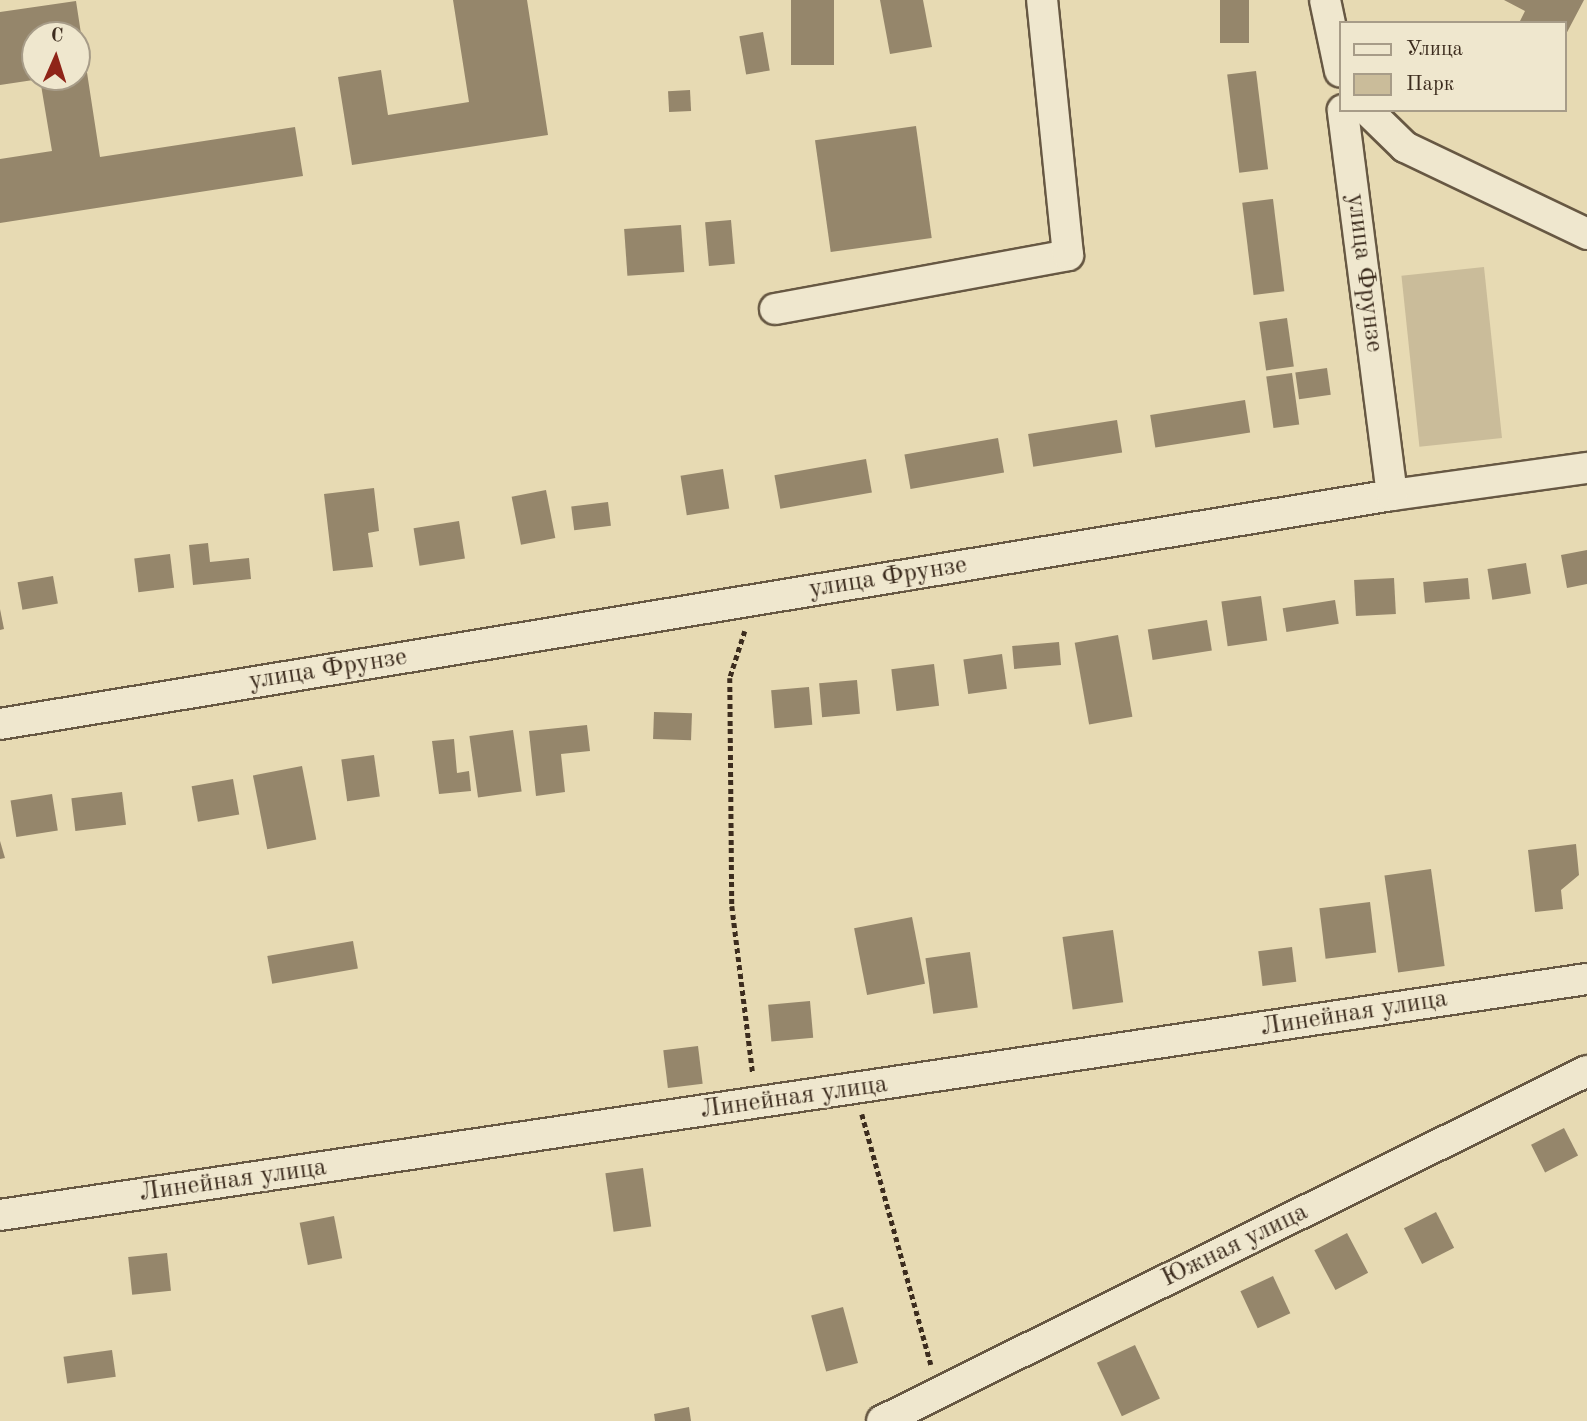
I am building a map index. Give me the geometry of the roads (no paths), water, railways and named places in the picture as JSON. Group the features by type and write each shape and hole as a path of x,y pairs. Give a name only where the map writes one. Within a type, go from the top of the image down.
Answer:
{"street":[{"path":"775,309 1068,255 1042,0"},
{"path":"1325,0 1338,70"},
{"name":"улица Фрунзе","path":"0,724 1392,495 1343,112"},
{"path":"1369,112 1405,147 1587,234"},
{"path":"1392,495 1587,468"},
{"name":"Линейная улица","path":"0,1215 1587,979"},
{"name":"Южная улица","path":"882,1421 1587,1071"}]}
